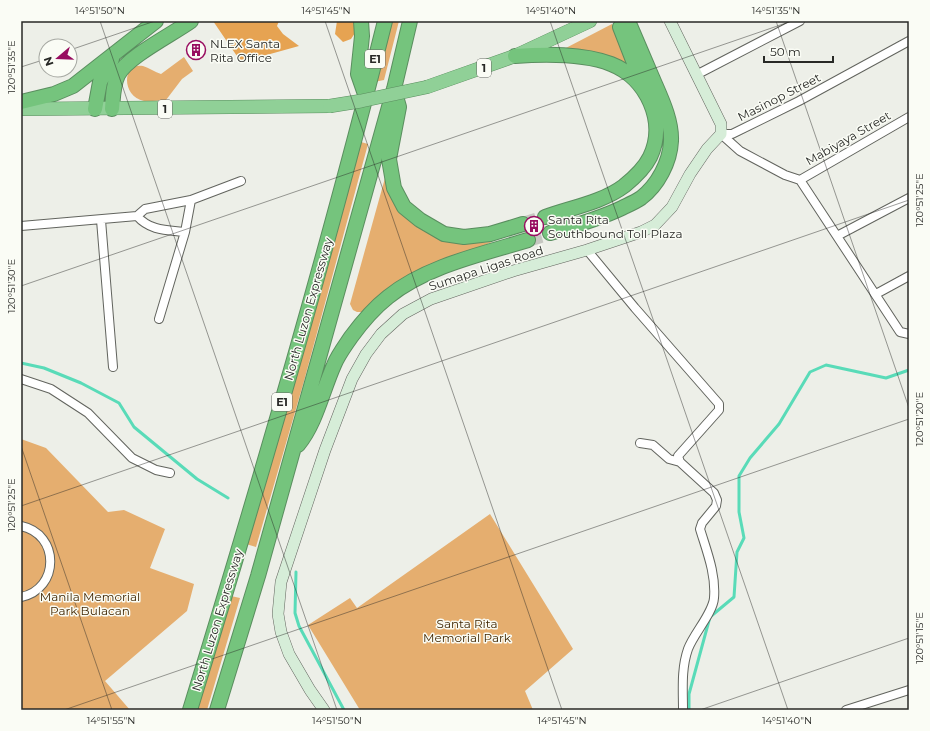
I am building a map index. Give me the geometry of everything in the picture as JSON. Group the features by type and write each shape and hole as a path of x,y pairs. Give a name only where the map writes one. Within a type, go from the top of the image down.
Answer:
{"highway":[{"path":"21,102 54,94 66,89 114,55 156,21"},
{"path":"112,108 115,82 122,68 138,55 191,21"},
{"path":"361,21 362,36 358,74 366,98"},
{"name":"North Luzon Expressway","path":"190,710 301,337 366,98 385,21"},
{"name":"North Luzon Expressway","path":"217,710 258,576 394,89 410,21"},
{"name":"1","path":"21,109 330,106 368,100 428,87 515,56 590,21"},
{"path":"544,217 602,198 614,192 632,180 642,170 650,157 656,136 654,112 618,21"},
{"path":"550,233 614,212 641,198 654,184 663,171 669,154 671,140 665,109 628,21"},
{"path":"95,109 100,82 114,55"},
{"path":"515,56 537,55 586,57 612,64 628,74 645,91"},
{"path":"394,89 399,107 389,159 394,188 404,207 420,220 444,234 464,237 490,234 523,224"},
{"path":"292,454 306,435 340,353 360,324 380,304 389,296 409,283 430,273 449,265 528,240"}],"main road":[{"path":"670,21 721,124 721,134"},
{"name":"Sumapa Ligas Road","path":"324,710 310,690 289,654 281,632 278,614 282,582 306,513 325,450 352,379 366,354 380,334 403,314 431,299 513,271 587,250 641,232 655,225 672,207 690,174 707,149 721,134"}],"street":[{"path":"696,75 800,21"},
{"name":"Masinop Street","path":"721,134 732,134 799,101 909,41"},
{"name":"Mabiyaya Street","path":"800,180 909,117"},
{"path":"721,134 740,151 785,175 800,180 900,332 909,334"},
{"path":"21,226 137,216 145,209 191,200 241,181"},
{"path":"837,236 909,198"},
{"path":"159,319 185,232 191,200"},
{"path":"137,216 146,225 158,229 185,232"},
{"path":"101,220 113,367"},
{"path":"587,250 640,314 719,404 719,410 678,456 680,462"},
{"path":"876,294 909,276"},
{"path":"21,379 51,390 88,413 132,458 156,470 170,473"},
{"path":"640,442 652,445 669,459 680,462 714,493 717,500 716,506 702,523 700,529 715,578 714,599 712,607 698,629 688,649 683,667 683,710"},
{"path":"21,526 34,531 43,540 49,550 51,563 48,575 42,585 35,592 21,597"},
{"path":"846,710 909,690"}],"green space":[{"path":"390,21 399,21 384,80 374,82"},
{"path":"612,24 632,72 562,50"},
{"path":"184,57 193,71 182,79 166,100 144,101 136,98 131,93 127,80 131,69 136,66 143,66 161,74"},
{"path":"361,142 368,144 304,381 256,547 246,544"},
{"path":"385,178 396,201 466,243 492,242 426,270 366,312 357,312 353,310 350,304"},
{"name":"Manila Memorial Park Bulacan","path":"21,439 46,448 108,512 124,510 165,529 150,568 194,584 187,611 105,681 130,710 21,710"},
{"name":"Santa Rita Memorial Park","path":"490,514 573,649 525,691 533,710 360,710 308,625 350,598 357,608"},
{"path":"231,596 240,598 207,710 195,710"}],"shaded area":[{"path":"213,21 279,21 277,26 283,34 299,46 241,62"},
{"path":"337,21 354,21 357,30 351,39 343,42 335,34"}],"waterway":[{"path":"21,363 44,368 81,383 119,403 134,427 197,479 228,498"},
{"path":"689,710 689,694 710,617 734,597 737,552 744,538 739,512 739,476 750,458 779,424 810,372 826,365 886,378 909,370"},
{"path":"296,572 295,613 299,626 344,710"}],"tunnel":[{"path":"523,224 545,217"},
{"path":"528,240 550,233"}],"place":[{"name":"NLEX Santa Rita Office","path":"196,50"},
{"name":"Santa Rita Southbound Toll Plaza","path":"534,226"}]}
